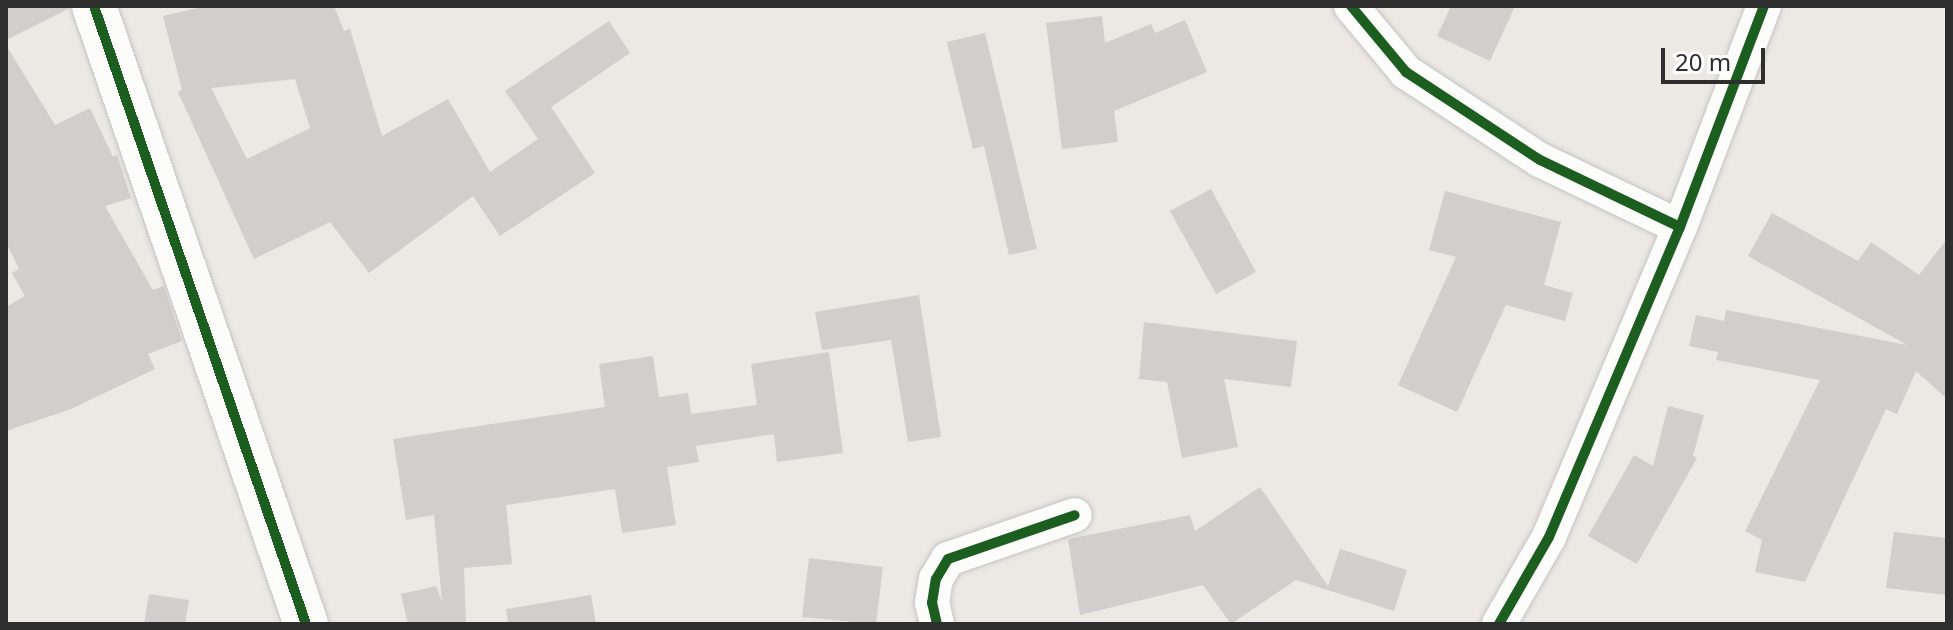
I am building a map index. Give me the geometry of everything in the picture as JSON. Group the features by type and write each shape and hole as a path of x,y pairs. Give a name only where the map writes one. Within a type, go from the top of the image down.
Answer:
{"street":[{"path":"94,6 306,624"},
{"path":"1351,6 1406,72 1540,160 1680,227"},
{"path":"1499,624 1549,537 1680,227 1764,6"},
{"path":"937,624 934,591 948,559 1075,515"}],"building":[{"path":"6,6 70,6 70,8 6,40"},
{"path":"206,6 334,6 344,31 350,29 382,136 448,99 490,172 538,139 505,91 609,21 630,53 551,107 595,173 500,236 473,196 369,273 330,222 254,259 178,92 182,90 163,16","holes":["295,79 310,128 247,159 211,88"]},
{"path":"1451,6 1515,6 1490,61 1437,36"},
{"path":"1102,16 1105,43 1151,24 1155,33 1185,20 1207,72 1114,111 1118,142 1062,149 1046,23"},
{"path":"985,33 1037,249 1009,255 984,146 973,149 947,42"},
{"path":"6,45 55,125 90,108 113,157 117,155 131,198 105,206 153,290 164,286 182,341 148,354 155,369 71,409 6,431 6,307 25,296 12,273 19,269 6,242"},
{"path":"1211,189 1256,272 1216,294 1170,211"},
{"path":"1445,191 1561,222 1544,285 1573,293 1565,321 1506,305 1457,412 1398,385 1456,257 1429,250"},
{"path":"1772,213 1858,261 1871,242 1919,275 1947,239 1947,399 1916,371 1897,414 1886,409 1805,582 1755,572 1762,540 1745,531 1820,380 1716,360 1718,352 1689,346 1696,315 1724,321 1726,310 1907,345 1748,256"},
{"path":"919,295 941,437 908,442 891,340 822,350 815,312"},
{"path":"1144,322 1297,341 1291,387 1224,379 1238,447 1182,458 1167,382 1139,379"},
{"path":"829,352 843,453 777,462 774,434 696,446 699,462 667,467 676,525 622,533 615,489 506,505 512,564 464,568 466,623 408,624 401,594 436,586 442,602 434,515 406,520 393,439 605,407 599,364 653,356 659,397 688,393 691,414 757,405 751,364"},
{"path":"1668,406 1704,415 1693,456 1697,458 1637,564 1588,536 1634,455 1653,466"},
{"path":"1260,487 1328,586 1340,549 1407,570 1394,611 1296,580 1231,624 1203,585 1080,615 1068,539 1190,515 1195,531"},
{"path":"1894,532 1947,538 1947,595 1886,588"},
{"path":"809,558 883,567 876,624 802,617"},
{"path":"149,594 189,600 185,624 144,624"},
{"path":"591,595 596,624 508,624 506,609"}],"cycle path":[{"path":"94,6 306,624"},
{"path":"1351,6 1406,72 1540,160 1680,227"},
{"path":"1499,624 1549,537 1680,227 1764,6"},
{"path":"937,624 932,603 936,579 948,559 1075,515"}]}
